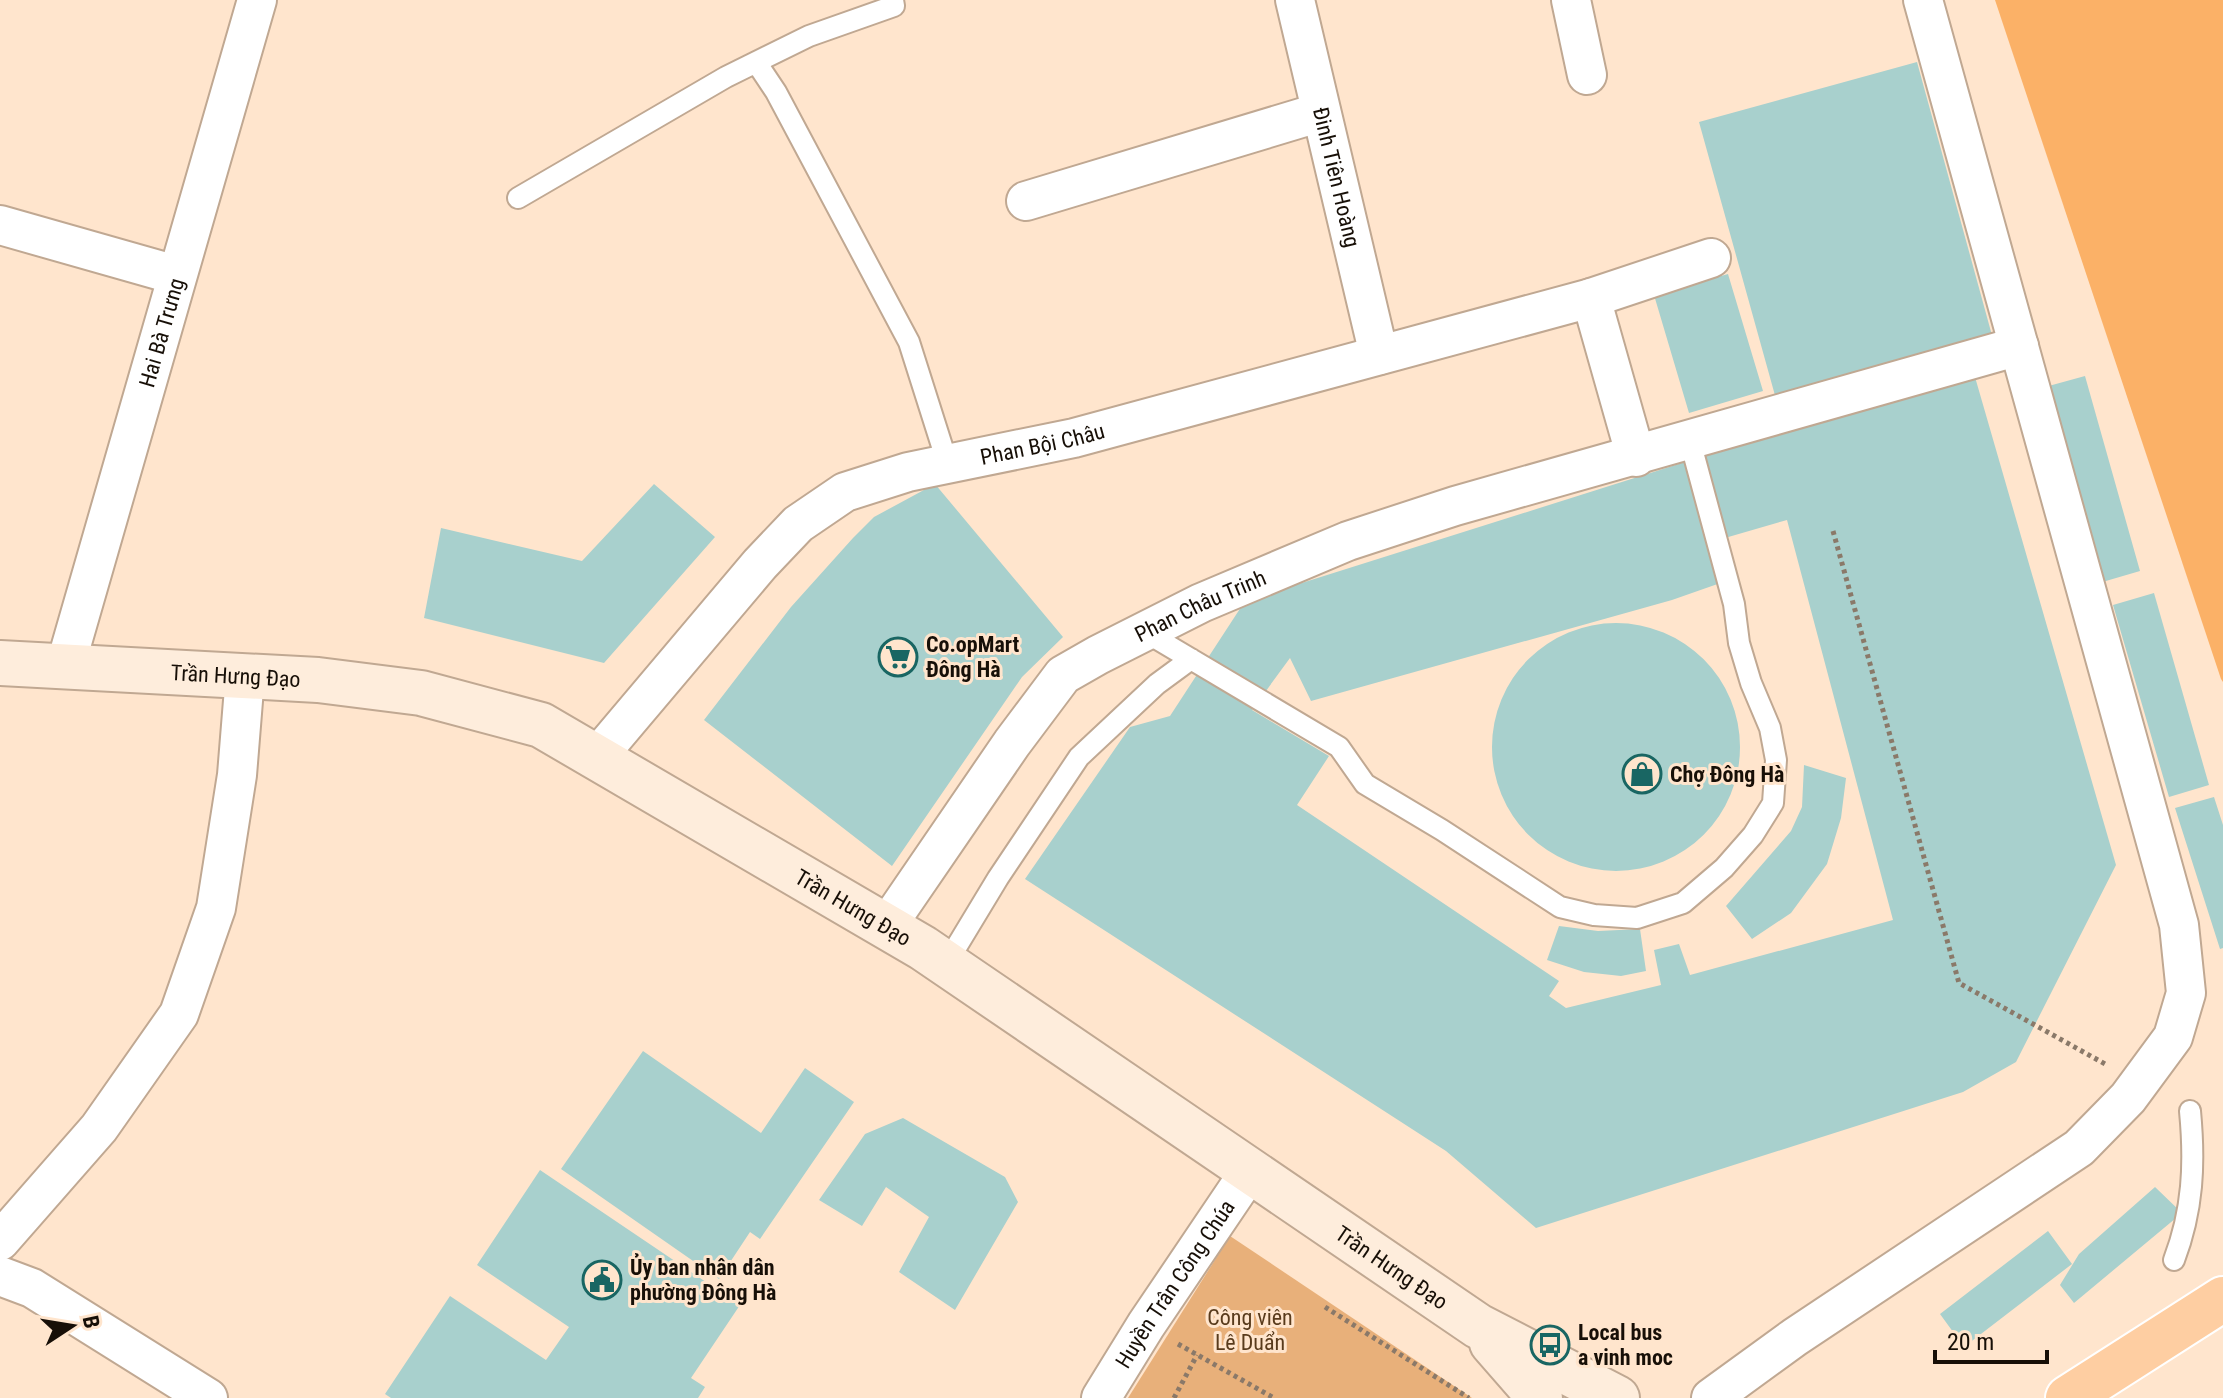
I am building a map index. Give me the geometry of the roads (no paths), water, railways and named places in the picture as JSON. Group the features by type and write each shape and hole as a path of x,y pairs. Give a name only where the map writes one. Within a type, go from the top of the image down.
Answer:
{"highway":[{"path":"2068,1398 2223,1299"}],"main road":[{"name":"Trần Hưng Đạo","path":"0,663 318,680 421,693 541,725 946,964 1478,1326 1617,1398"},
{"path":"1478,1326 1540,1398"},
{"path":"2044,1398 2150,1346"}],"street":[{"name":"Hai Bà Trưng","path":"65,667 257,0"},
{"name":"Đinh Tiên Hoàng","path":"1295,0 1379,355"},
{"path":"1571,0 1587,75"},
{"path":"1711,1398 1795,1337 2079,1148 2128,1098 2173,1037 2186,993 2179,925 1923,0"},
{"path":"1026,201 1321,112"},
{"path":"0,225 176,275"},
{"name":"Phan Bội Châu","path":"597,757 798,524 845,492 908,472 1074,438 1591,298 1711,258"},
{"path":"1591,298 1636,457"},
{"name":"Phan Châu Trinh","path":"886,927 1012,743 1063,675 1098,655 1147,633 1201,603 1348,541 1455,506 2019,346"},
{"path":"0,1241 99,1128 179,1014 216,908 237,775 245,676"},
{"name":"Huyền Trân Công Chúa","path":"1101,1398 1146,1325 1250,1171"},
{"path":"0,1276 32,1288 208,1398"}],"lane":[{"path":"518,198 726,77 809,36 894,6 893,0"},
{"path":"756,62 776,92 909,342 948,465"},
{"path":"1147,633 1339,747 1365,784 1560,907 1594,915 1637,918 1683,903 1724,868 1753,835 1773,803 1776,760 1770,728 1751,683 1739,643 1734,604 1690,441"},
{"path":"946,964 998,878 1079,757 1157,684 1191,659"},
{"path":"2174,1260 2186,1228 2193,1185 2190,1111"}],"place":[{"name":"Co.opMart Đông Hà","path":"898,657"},
{"name":"Chợ Đông Hà","path":"1642,774"},
{"name":"Ủy ban nhân dân phường Đông Hà","path":"602,1280"},
{"name":"Local bus a vinh moc","path":"1550,1345"}],"park label":[{"name":"Công viên Lê Duẩn","path":"1250,1330"}]}
